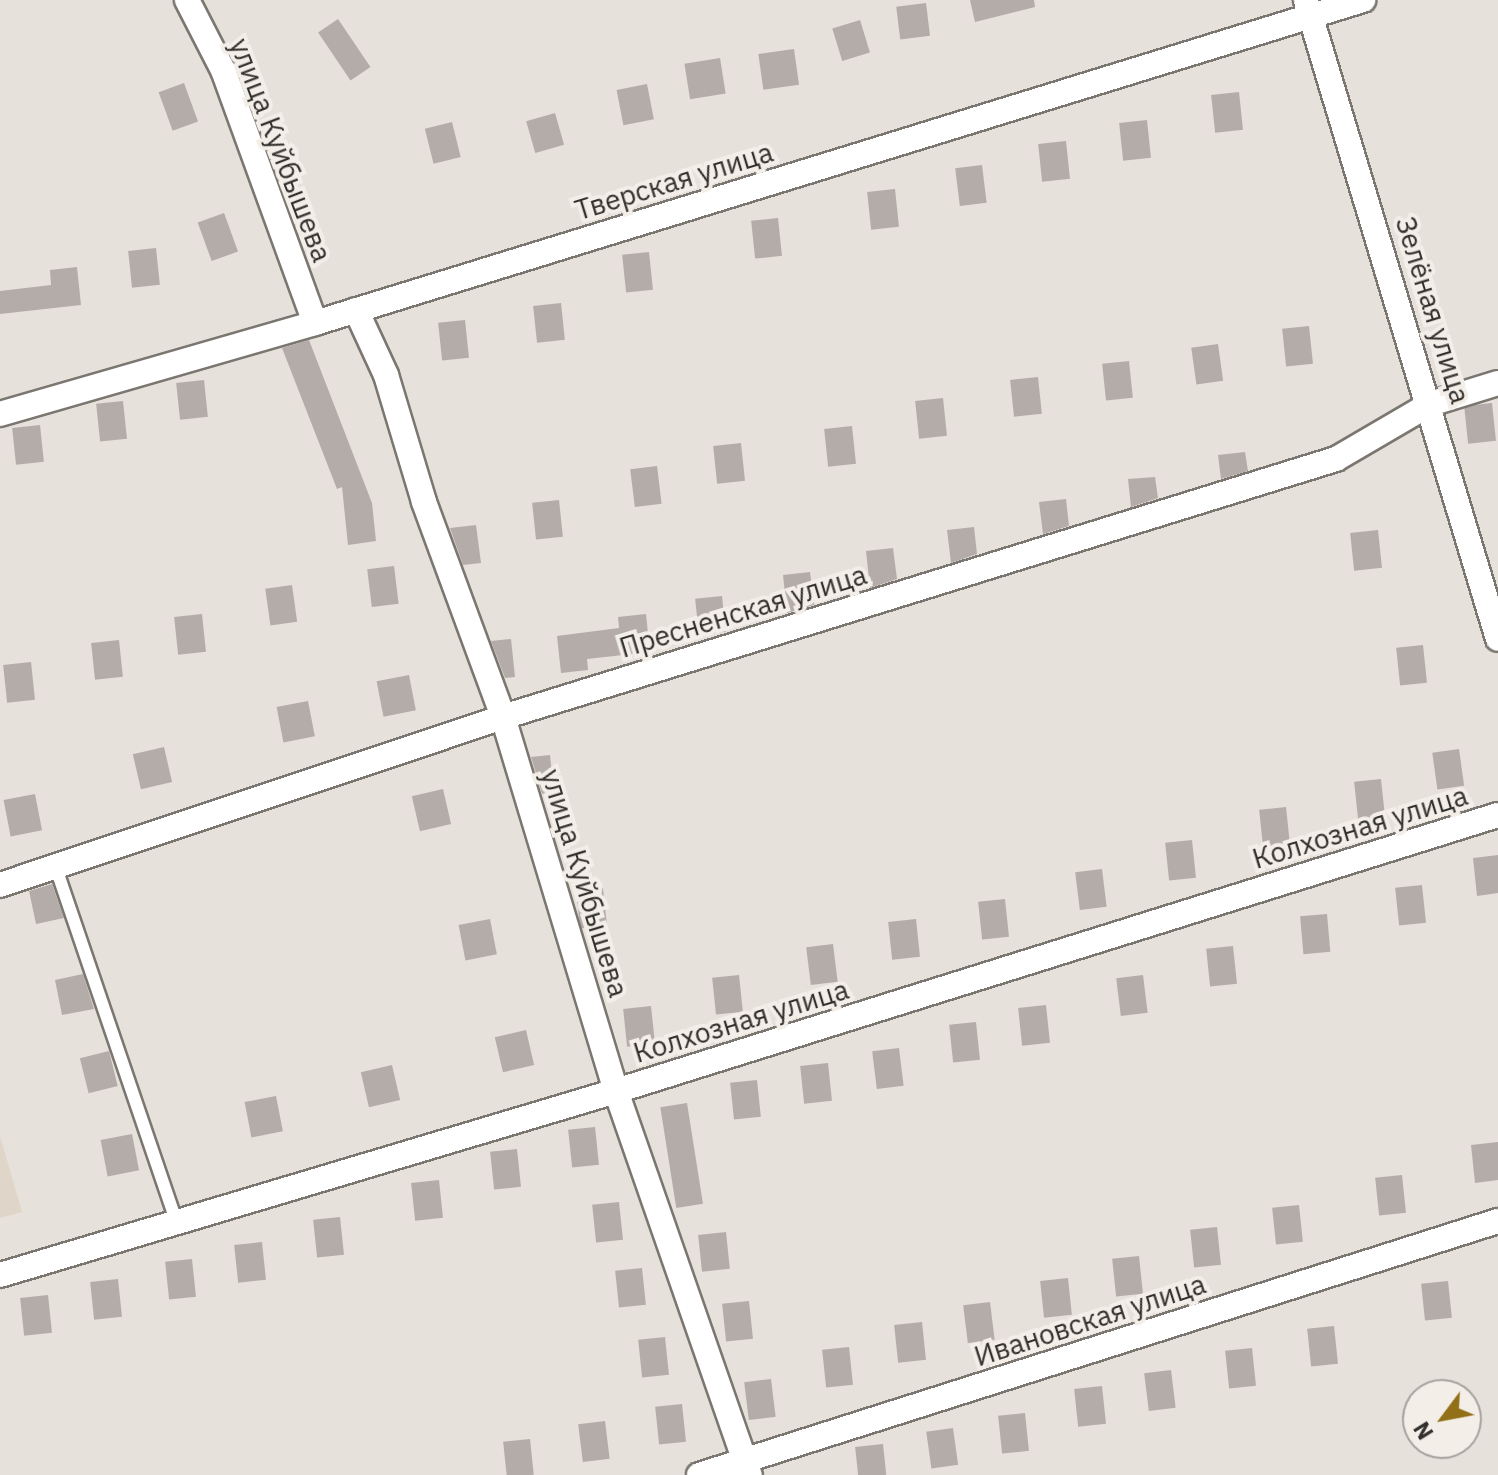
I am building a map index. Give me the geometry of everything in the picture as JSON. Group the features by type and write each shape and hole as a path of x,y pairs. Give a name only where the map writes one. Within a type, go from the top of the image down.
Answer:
{"street":[{"name":"улица Куйбышева","path":"187,0 223,70 315,323"},
{"name":"Тверская улица","path":"0,414 315,323 1309,8 1363,0"},
{"name":"Зелёная улица","path":"1309,8 1498,639"},
{"name":"улица Куйбышева","path":"356,310 386,375 424,502 503,717 616,1091 748,1468"},
{"name":"Пресненская улица","path":"0,885 503,717 1336,459 1430,404 1498,383"},
{"name":"Колхозная улица","path":"0,1275 616,1091 1498,815"},
{"name":"Ивановская улица","path":"699,1475 748,1468 1498,1221"}],"lane":[{"path":"56,868 177,1224"}],"shaded area":[{"path":"0,1136 22,1212 0,1218"}],"building":[{"path":"970,0 1034,0 1035,7 975,22"},
{"path":"926,3 930,36 900,39 896,7"},
{"path":"338,19 370,67 351,81 318,32"},
{"path":"860,20 870,53 842,61 832,28"},
{"path":"794,49 799,85 763,90 758,54"},
{"path":"720,58 726,94 690,99 684,64"},
{"path":"184,83 198,122 173,131 159,92"},
{"path":"647,84 654,119 623,125 617,90"},
{"path":"1239,92 1243,130 1215,133 1211,95"},
{"path":"555,113 564,145 535,153 526,121"},
{"path":"1147,120 1151,158 1123,161 1119,123"},
{"path":"452,122 461,157 434,164 425,129"},
{"path":"1066,141 1070,179 1042,182 1038,144"},
{"path":"982,165 987,203 960,206 955,168"},
{"path":"895,189 899,227 871,230 867,192"},
{"path":"224,213 238,252 212,261 198,223"},
{"path":"778,218 782,256 755,259 751,221"},
{"path":"156,248 160,285 132,288 128,251"},
{"path":"649,252 653,290 626,293 622,255"},
{"path":"77,267 81,305 0,314 0,291 51,285 50,270"},
{"path":"561,303 565,340 537,343 533,306"},
{"path":"465,320 469,358 442,361 438,323"},
{"path":"1309,326 1313,364 1286,367 1282,329"},
{"path":"309,340 372,503 376,541 348,545 342,487 337,489 282,348"},
{"path":"1218,344 1223,381 1196,384 1191,348"},
{"path":"1129,361 1133,398 1106,401 1102,364"},
{"path":"1038,377 1042,414 1014,417 1010,380"},
{"path":"204,380 208,417 180,420 176,383"},
{"path":"943,398 947,436 919,439 915,401"},
{"path":"123,401 127,439 100,442 96,404"},
{"path":"1492,403 1496,441 1468,444 1464,406"},
{"path":"40,425 44,462 16,465 12,428"},
{"path":"852,426 856,464 828,467 824,429"},
{"path":"741,443 745,481 717,484 713,446"},
{"path":"1245,452 1248,471 1221,479 1218,455"},
{"path":"657,466 662,504 635,507 630,469"},
{"path":"1155,477 1158,498 1131,507 1128,479"},
{"path":"1066,499 1069,526 1043,534 1039,502"},
{"path":"559,500 563,537 536,540 532,503"},
{"path":"476,525 481,563 463,565 450,528"},
{"path":"974,527 977,554 951,563 947,530"},
{"path":"1378,530 1382,568 1354,571 1350,533"},
{"path":"893,548 897,579 870,588 866,551"},
{"path":"394,566 399,604 372,607 367,569"},
{"path":"810,572 814,605 787,613 783,575"},
{"path":"292,585 297,622 270,625 265,589"},
{"path":"722,596 726,632 699,635 695,599"},
{"path":"202,614 206,652 178,655 174,617"},
{"path":"646,614 650,652 587,659 588,670 561,673 557,636 619,628 618,617"},
{"path":"511,639 515,677 505,678 491,641"},
{"path":"119,640 123,677 95,680 91,643"},
{"path":"1423,645 1427,683 1400,686 1396,648"},
{"path":"31,662 35,700 7,703 3,665"},
{"path":"409,675 416,710 383,717 377,681"},
{"path":"308,701 315,736 283,742 277,707"},
{"path":"164,747 172,782 141,789 133,754"},
{"path":"1459,749 1464,786 1437,789 1432,753"},
{"path":"550,755 554,793 542,794 531,757"},
{"path":"1381,779 1385,817 1358,820 1354,782"},
{"path":"443,789 451,824 420,831 412,796"},
{"path":"35,794 42,830 11,836 4,800"},
{"path":"1286,807 1290,845 1263,848 1259,810"},
{"path":"1192,840 1196,878 1169,881 1165,843"},
{"path":"1498,855 1498,893 1477,896 1473,858"},
{"path":"1102,869 1107,907 1080,910 1075,872"},
{"path":"52,884 64,918 36,924 29,891"},
{"path":"1422,885 1426,923 1399,926 1395,888"},
{"path":"603,888 607,926 580,929 576,891"},
{"path":"1005,899 1009,937 982,940 978,902"},
{"path":"1327,914 1330,952 1303,954 1300,916"},
{"path":"490,919 497,954 465,960 459,925"},
{"path":"916,919 920,957 892,960 888,922"},
{"path":"833,944 838,982 811,985 806,947"},
{"path":"1233,946 1237,984 1210,987 1206,949"},
{"path":"83,974 94,1009 62,1015 55,980"},
{"path":"739,975 743,1012 716,1015 712,978"},
{"path":"1143,975 1148,1013 1121,1016 1116,978"},
{"path":"1046,1005 1050,1043 1022,1046 1018,1008"},
{"path":"651,1006 655,1044 627,1047 623,1009"},
{"path":"976,1022 980,1060 953,1063 949,1025"},
{"path":"526,1030 534,1065 503,1072 495,1037"},
{"path":"899,1048 904,1086 877,1089 872,1051"},
{"path":"109,1051 118,1086 89,1093 80,1058"},
{"path":"828,1063 832,1101 804,1104 800,1066"},
{"path":"392,1065 400,1100 369,1107 361,1072"},
{"path":"757,1080 761,1117 734,1120 730,1083"},
{"path":"276,1096 283,1131 251,1137 245,1102"},
{"path":"687,1103 703,1204 676,1208 660,1107"},
{"path":"595,1127 599,1165 572,1168 568,1130"},
{"path":"132,1134 139,1170 108,1176 101,1140"},
{"path":"1498,1142 1498,1180 1475,1183 1471,1145"},
{"path":"517,1149 521,1187 494,1190 490,1152"},
{"path":"1402,1175 1406,1213 1379,1216 1375,1178"},
{"path":"439,1180 443,1218 415,1221 411,1183"},
{"path":"619,1202 623,1240 596,1243 592,1205"},
{"path":"1299,1205 1303,1242 1276,1245 1272,1208"},
{"path":"340,1217 344,1255 317,1258 313,1220"},
{"path":"1217,1227 1221,1265 1194,1268 1190,1230"},
{"path":"726,1232 730,1269 702,1272 698,1235"},
{"path":"262,1242 266,1280 238,1283 234,1245"},
{"path":"1139,1256 1143,1294 1116,1297 1112,1259"},
{"path":"192,1259 196,1297 169,1300 165,1262"},
{"path":"642,1268 646,1305 619,1308 615,1271"},
{"path":"1068,1278 1072,1315 1044,1318 1040,1281"},
{"path":"118,1279 122,1317 94,1320 90,1282"},
{"path":"1448,1281 1452,1318 1425,1321 1421,1284"},
{"path":"48,1295 52,1333 24,1336 20,1298"},
{"path":"749,1301 753,1339 726,1342 722,1304"},
{"path":"990,1302 995,1340 968,1343 963,1305"},
{"path":"922,1322 926,1360 898,1363 894,1325"},
{"path":"1334,1326 1338,1364 1311,1367 1307,1329"},
{"path":"665,1337 669,1375 642,1378 638,1340"},
{"path":"849,1347 853,1385 826,1388 822,1350"},
{"path":"1252,1348 1256,1386 1229,1389 1225,1351"},
{"path":"1171,1370 1176,1408 1149,1411 1144,1373"},
{"path":"771,1379 776,1417 749,1420 744,1382"},
{"path":"1102,1386 1106,1424 1078,1427 1074,1389"},
{"path":"682,1404 686,1442 659,1445 655,1407"},
{"path":"1025,1413 1029,1451 1002,1454 998,1416"},
{"path":"605,1421 610,1459 583,1462 578,1424"},
{"path":"953,1428 958,1465 931,1468 926,1432"},
{"path":"530,1439 534,1475 507,1475 503,1442"},
{"path":"883,1444 886,1475 858,1475 855,1447"}]}
